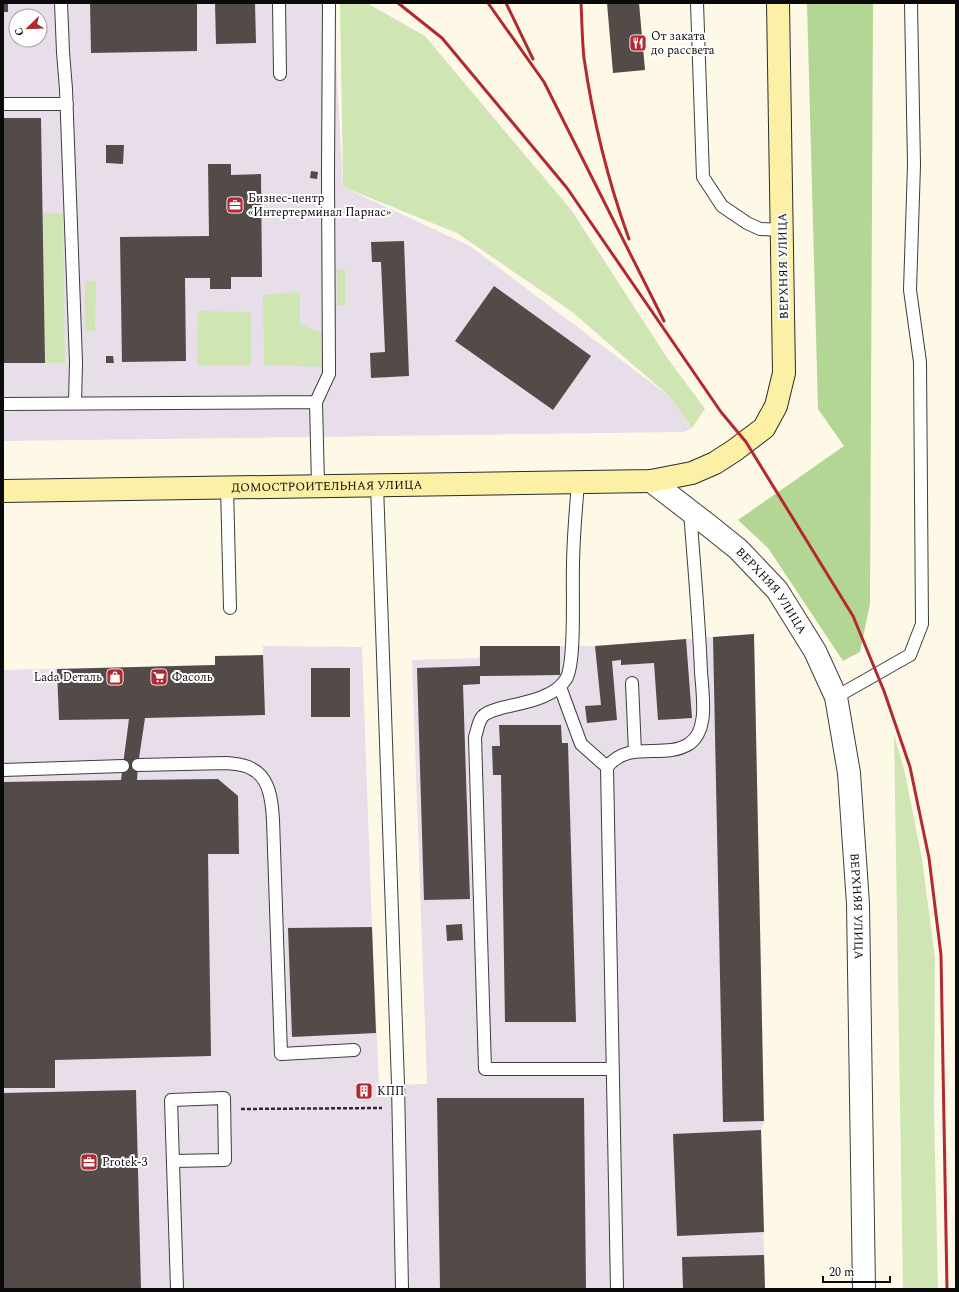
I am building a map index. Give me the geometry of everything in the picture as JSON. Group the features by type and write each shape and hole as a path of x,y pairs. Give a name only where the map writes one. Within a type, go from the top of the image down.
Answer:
{"street":[{"name":"ВЕРХНЯЯ УЛИЦА","path":"651,481 692,473 725,456 764,428 776,406 784,373 783,230 778,3"},
{"name":"ВЕРХНЯЯ УЛИЦА","path":"651,481 738,549 777,590 815,651 836,697 849,773 858,904 864,1289"},
{"name":"ДОМОСТРОИТЕЛЬНАЯ УЛИЦА","path":"3,491 651,481"}],"lane":[{"path":"61,3 67,104 76,362 75,403"},
{"path":"279,3 280,74"},
{"path":"318,485 316,402 329,374 329,3"},
{"path":"697,3 703,177 722,206 747,223 760,229 783,230"},
{"path":"836,697 910,655 922,624 920,362 910,290 914,166 912,3"},
{"path":"3,104 67,104"},
{"path":"3,404 316,402"},
{"path":"578,482 573,565 571,653 567,678 560,687 548,695 493,711 483,716 478,724 475,737 485,1069 612,1069"},
{"path":"377,485 399,1108 402,1289"},
{"path":"227,487 230,608"},
{"path":"617,1289 607,767 613,759 622,754 676,749 689,744 698,734 703,720 700,637 690,511"},
{"path":"632,683 635,752"},
{"path":"560,687 581,744 607,767"},
{"path":"138,765 239,764 252,769 261,777 268,788 272,803 281,1054 354,1050"},
{"path":"3,770 123,766"},
{"path":"173,1161 225,1160 224,1098 171,1100 177,1289"}],"path":[{"path":"224,1109 399,1108"}],"shaded area":[{"path":"3,3 333,3 343,187 470,246 669,396 692,428 684,432 3,441"},
{"path":"754,634 764,1121 761,1130 765,1289 3,1289 3,670 215,665 215,656 263,655 263,646 362,647 379,1085 427,1084 412,660 479,658 480,646 595,646"}],"green space":[{"path":"340,3 367,3 425,36 572,211 666,356 705,409 692,428 669,396 571,311 457,233 343,187"},
{"path":"807,3 873,3 870,604 860,652 843,661 768,548 738,520 844,446 818,409"},
{"path":"42,213 63,213 65,363 45,363"},
{"path":"337,269 345,269 345,305 337,305"},
{"path":"85,281 96,281 95,331 85,331"},
{"path":"300,292 300,324 326,335 326,367 264,365 263,295"},
{"path":"198,311 251,312 251,365 197,366"},
{"path":"894,734 905,773 922,859 935,958 934,1109 938,1289 903,1289"}],"building":[{"path":"3,3 8,3 8,12 3,12"},
{"path":"90,3 197,3 197,51 91,53"},
{"path":"215,3 255,3 256,43 216,44"},
{"path":"607,3 639,3 645,70 613,73"},
{"path":"3,118 41,118 45,363 3,363"},
{"path":"106,145 124,145 123,164 106,163"},
{"path":"208,164 231,164 231,175 261,174 262,277 231,277 231,289 210,289 210,278 185,278 186,361 122,362 120,237 209,236"},
{"path":"311,171 318,172 317,179 310,178"},
{"path":"404,241 409,376 371,378 370,353 385,352 381,262 372,262 371,242"},
{"path":"494,286 591,356 553,410 455,341"},
{"path":"106,356 113,356 114,363 106,363"},
{"path":"754,634 764,1121 723,1122 713,637"},
{"path":"686,639 692,718 658,720 654,663 621,665 621,660 612,661 617,720 587,723 585,706 601,705 595,646"},
{"path":"480,646 560,646 560,675 480,676 480,684 463,685 470,899 424,900 417,668 480,666"},
{"path":"263,655 265,715 145,718 138,765 137,780 218,779 238,796 239,854 208,854 211,1056 55,1060 55,1088 3,1088 3,782 121,780 129,719 59,720 57,669 215,665 215,656"},
{"path":"311,668 350,668 350,717 311,717"},
{"path":"499,725 561,725 562,743 568,743 576,1022 505,1022 501,775 493,775 492,746 500,746"},
{"path":"462,924 463,940 447,941 446,925"},
{"path":"372,927 376,1033 292,1037 288,928"},
{"name":"КПП","path":"360,1087 368,1087 368,1096 360,1096"},
{"path":"136,1090 141,1289 3,1289 3,1093"},
{"path":"437,1098 584,1098 586,1289 440,1289"},
{"path":"761,1130 764,1232 677,1236 673,1134"},
{"path":"764,1255 765,1289 683,1289 682,1257"}],"railway":[{"path":"398,3 442,38 567,188 721,412 746,442 853,616 884,691 910,767 929,858 941,955 947,1289"},
{"path":"488,3 544,82 664,321"},
{"path":"506,3 533,59"},
{"path":"581,3 584,58 592,104 614,195 629,239"}],"place":[{"name":"От заката до рассвета","path":"638,43"},
{"name":"Бизнес-центр «Интертерминал Парнас»","path":"235,205"},
{"name":"Lada Dеталь","path":"115,677"},
{"name":"Фасоль","path":"159,677"},
{"name":"КПП","path":"364,1091"},
{"name":"Protek-3","path":"89,1162"}]}
